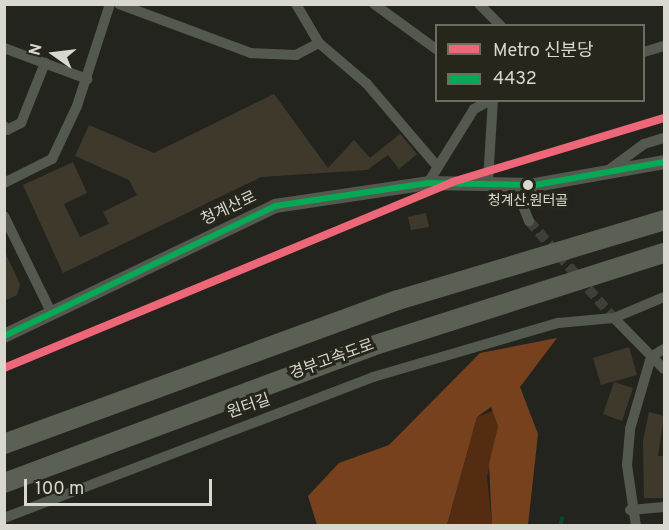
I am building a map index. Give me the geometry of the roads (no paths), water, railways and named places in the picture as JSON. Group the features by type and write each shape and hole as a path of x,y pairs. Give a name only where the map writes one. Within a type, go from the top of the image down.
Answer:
{"highway":[{"name":"경부고속도로","path":"4,444 398,300 664,220"},
{"name":"경부고속도로","path":"4,483 372,346 664,253"}],"street":[{"path":"4,183 52,159 87,79 110,4"},
{"path":"119,4 146,8 277,58 320,43"},
{"path":"296,4 320,43 367,84 438,167"},
{"path":"374,4 435,48"},
{"path":"479,4 499,24"},
{"path":"645,52 664,46"},
{"path":"4,48 87,79"},
{"path":"4,126 7,130 21,123 45,63"},
{"path":"428,183 474,109 488,102"},
{"path":"488,181 492,102"},
{"path":"605,172 644,144 664,138"},
{"name":"청계산로","path":"4,336 275,206 428,183 488,181 535,185 664,162"},
{"path":"514,183 529,220"},
{"path":"4,216 51,314"},
{"name":"원터길","path":"4,518 374,377 558,323 614,318 664,297"},
{"path":"614,318 664,369"},
{"path":"636,525 630,510 630,429 651,357 664,348"},
{"path":"630,510 664,507"}],"waterway":[{"path":"560,526 562,518"}],"tunnel":[{"path":"529,221 614,318"}],"metro line":[{"name":"신분당","path":"4,368 452,182 664,118"}],"place":[{"name":"청계산.원터골","path":"528,185"}]}
